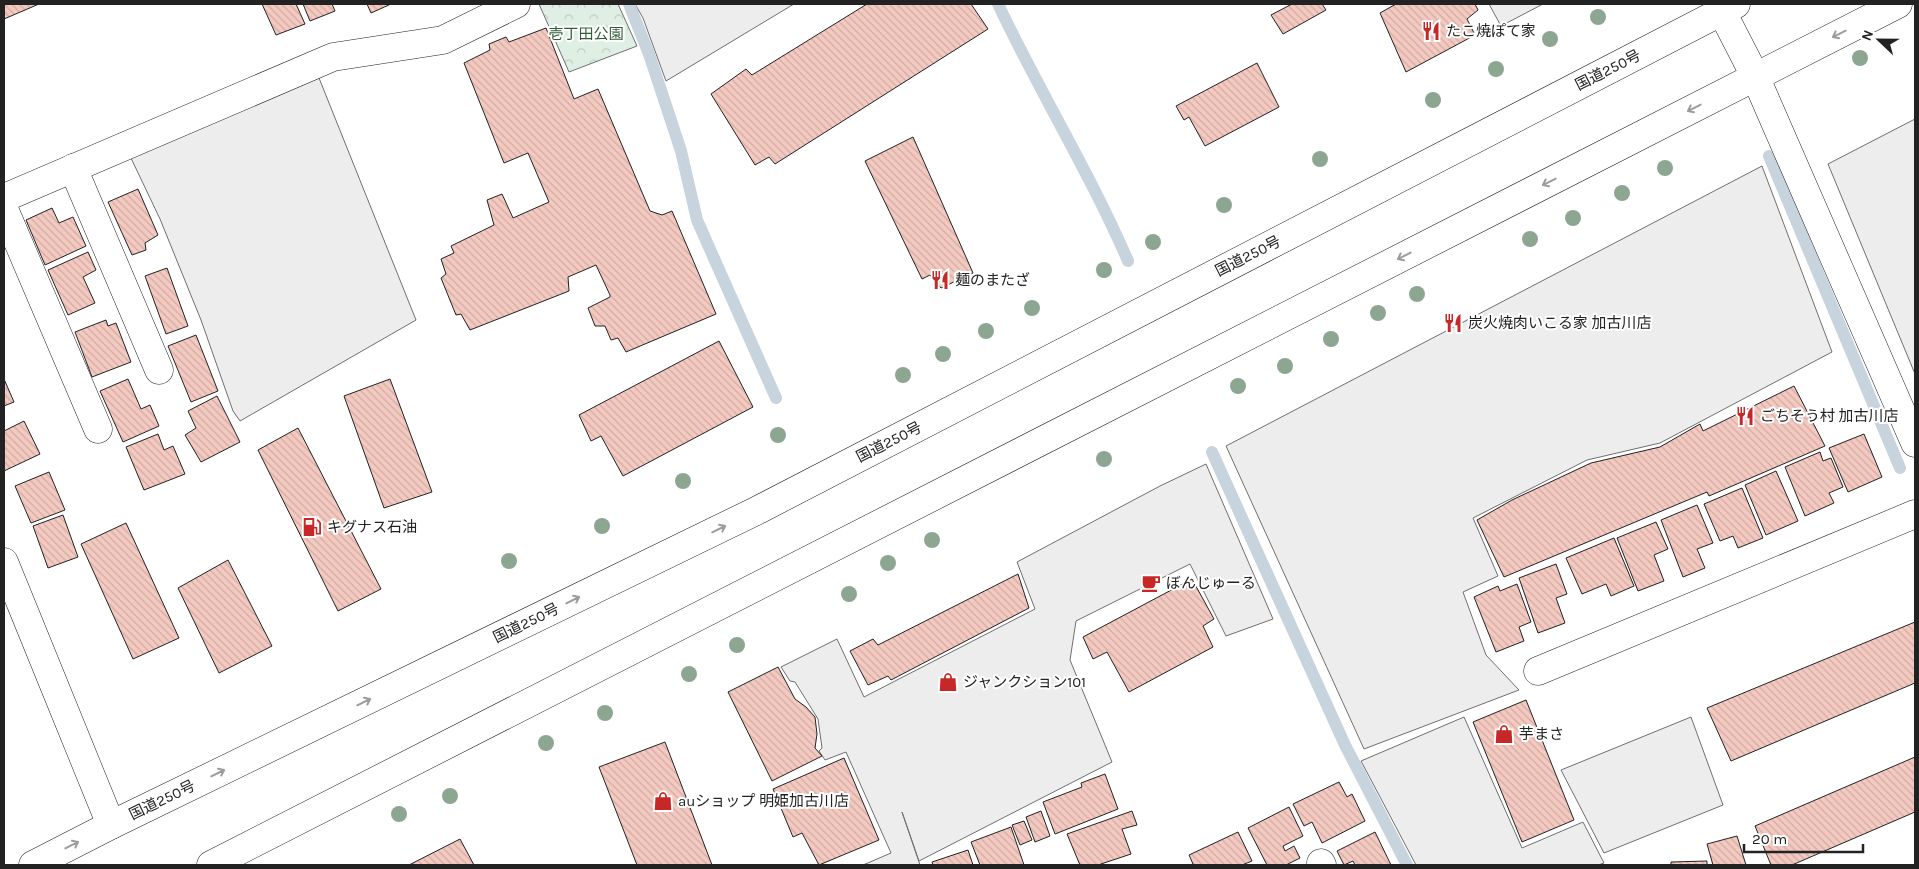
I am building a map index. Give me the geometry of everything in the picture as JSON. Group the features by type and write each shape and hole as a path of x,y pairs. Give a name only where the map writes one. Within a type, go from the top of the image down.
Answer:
{"main road":[{"path":"4,198 333,58 443,40 516,4"},
{"path":"211,865 1898,4"},
{"path":"1725,6 1915,444"},
{"name":"国道250号","path":"33,865 111,824 758,510 1725,6"},
{"path":"73,168 159,370"},
{"path":"4,208 98,428"},
{"path":"1538,671 1915,514"},
{"path":"4,562 111,824"}],"green space":[{"name":"壱丁田公園","path":"539,4 618,4 637,46 569,72"}],"shaded area":[{"path":"635,4 794,4 666,81 643,18"},
{"path":"1489,4 1543,4 1501,26"},
{"path":"317,73 416,320 240,421 233,411 201,320 160,219 130,156"},
{"path":"1915,119 1915,374 1828,164"},
{"path":"1762,166 1832,352 1660,443 1587,460 1473,518 1498,576 1463,592 1486,655 1519,690 1364,749 1226,446"},
{"path":"1206,464 1273,619 1226,636 1190,564 1076,621 1070,660 1112,762 919,861 902,812 920,865 863,865 891,853 846,752 825,760 819,751 822,748 818,719 795,682 790,681 781,667 837,639 864,697 1035,609 1017,562 1160,486"},
{"path":"1464,717 1522,848 1583,822 1604,863 1598,865 1416,865 1361,761"},
{"path":"1691,717 1723,805 1604,853 1561,770"}],"building":[{"path":"4,4 39,4 4,19"},
{"path":"262,4 296,4 305,24 276,35"},
{"path":"303,4 332,4 335,11 310,21"},
{"path":"367,4 391,4 371,13"},
{"path":"867,4 971,4 988,29 775,164 769,157 755,165 711,94 746,69 752,75"},
{"path":"1292,4 1322,4 1326,10 1283,34 1271,15"},
{"path":"1396,4 1475,4 1478,10 1467,19 1475,35 1406,72 1380,13"},
{"path":"546,28 574,99 598,89 650,211 662,215 672,211 716,314 626,352 618,338 611,340 605,326 595,326 588,308 610,297 596,265 568,277 569,291 470,330 461,314 456,315 441,278 446,274 441,259 454,253 451,246 494,225 487,200 502,194 513,218 549,202 528,153 504,163 464,63 490,50 489,44 506,37 509,42"},
{"path":"1257,63 1279,107 1205,146 1189,117 1184,120 1176,106"},
{"path":"913,137 973,273 941,288 930,275 922,279 865,161"},
{"path":"138,189 158,235 145,243 146,250 132,255 108,202"},
{"path":"52,208 59,223 73,217 86,246 45,265 26,220"},
{"path":"88,252 96,270 83,277 95,303 68,315 48,270"},
{"path":"167,268 188,326 166,334 145,276"},
{"path":"106,320 108,326 116,323 131,362 92,377 75,332"},
{"path":"196,335 218,391 191,402 168,346"},
{"path":"719,341 753,407 623,476 601,436 591,441 579,415"},
{"path":"4,379 14,402 4,406"},
{"path":"128,379 141,409 150,405 159,426 123,442 100,391"},
{"path":"390,379 432,492 384,508 344,396"},
{"path":"1794,386 1825,446 1709,496 1707,492 1504,577 1477,520 1512,500 1591,463 1660,447 1700,424 1703,431"},
{"path":"217,396 240,442 201,462 185,435 196,428 188,411"},
{"path":"24,421 40,454 4,471 4,431"},
{"path":"298,428 381,589 338,611 258,450"},
{"path":"158,434 164,450 173,446 185,474 144,490 126,447"},
{"path":"1864,434 1882,477 1848,492 1829,448"},
{"path":"1820,452 1823,461 1831,458 1843,487 1829,493 1834,503 1805,516 1785,467"},
{"path":"1776,471 1798,521 1766,535 1745,485"},
{"path":"49,472 65,510 31,523 15,486"},
{"path":"1742,488 1763,538 1738,548 1733,536 1720,541 1704,504"},
{"path":"1697,505 1713,543 1697,549 1705,568 1683,577 1661,520"},
{"path":"63,515 78,557 48,568 33,526"},
{"path":"1656,522 1668,549 1654,555 1664,581 1638,591 1617,538"},
{"path":"126,523 179,638 133,659 81,544"},
{"path":"1614,538 1634,586 1611,596 1606,584 1582,594 1566,558"},
{"path":"228,560 272,646 219,673 178,588"},
{"path":"1556,564 1567,594 1556,598 1565,623 1538,633 1519,578"},
{"path":"1018,574 1029,608 891,680 888,676 868,685 850,651 873,639 878,645"},
{"path":"1192,579 1214,619 1203,626 1213,647 1129,692 1107,652 1093,659 1083,637"},
{"path":"1517,584 1531,622 1519,627 1524,641 1496,652 1474,597 1498,586 1500,591"},
{"path":"1915,622 1915,683 1731,761 1707,708"},
{"path":"778,667 795,699 815,717 817,734 815,748 822,756 772,781 728,692"},
{"path":"1526,700 1574,820 1522,842 1473,722"},
{"path":"665,742 712,865 637,865 599,767"},
{"path":"1915,757 1915,812 1792,865 1771,865 1755,826"},
{"path":"844,758 879,840 819,865 802,833 793,837 773,789"},
{"path":"1105,774 1118,809 1055,834 1043,802 1082,787 1081,783"},
{"path":"1339,782 1347,797 1352,794 1365,821 1322,843 1312,822 1304,826 1293,804"},
{"path":"1289,807 1303,836 1283,846 1285,851 1294,846 1300,858 1286,865 1267,865 1248,828"},
{"path":"1041,811 1050,836 1035,842 1026,817"},
{"path":"1132,811 1137,825 1122,829 1131,854 1098,865 1080,865 1067,834"},
{"path":"1024,821 1032,840 1020,845 1012,825"},
{"path":"1011,827 1024,865 980,865 971,842"},
{"path":"1238,832 1252,861 1242,865 1190,865 1193,864 1189,855"},
{"path":"1375,832 1391,865 1355,865 1353,861 1344,865 1337,851"},
{"path":"1737,836 1746,865 1713,865 1707,844"},
{"path":"460,839 474,865 409,865"},
{"path":"968,850 973,865 933,865 932,862"},
{"path":"1707,861 1707,865 1671,865 1671,862"}],"waterway":[{"path":"629,4 649,54 681,151 697,220 776,398"},
{"path":"998,4 1097,196 1128,261"},
{"path":"1769,156 1900,468"},
{"path":"1212,452 1345,745 1407,865"}],"place":[{"name":"たこ焼ぽて家","path":"1431,31"},
{"name":"麺のまたざ","path":"940,280"},
{"name":"炭火焼肉いこる家 加古川店","path":"1453,323"},
{"name":"ごちそう村 加古川店","path":"1745,416"},
{"name":"キグナス石油","path":"312,527"},
{"name":"ぼんじゅーる","path":"1151,583"},
{"name":"ジャンクション101","path":"948,682"},
{"name":"芋まさ","path":"1504,734"},
{"name":"auショップ 明姫加古川店","path":"663,801"}]}
